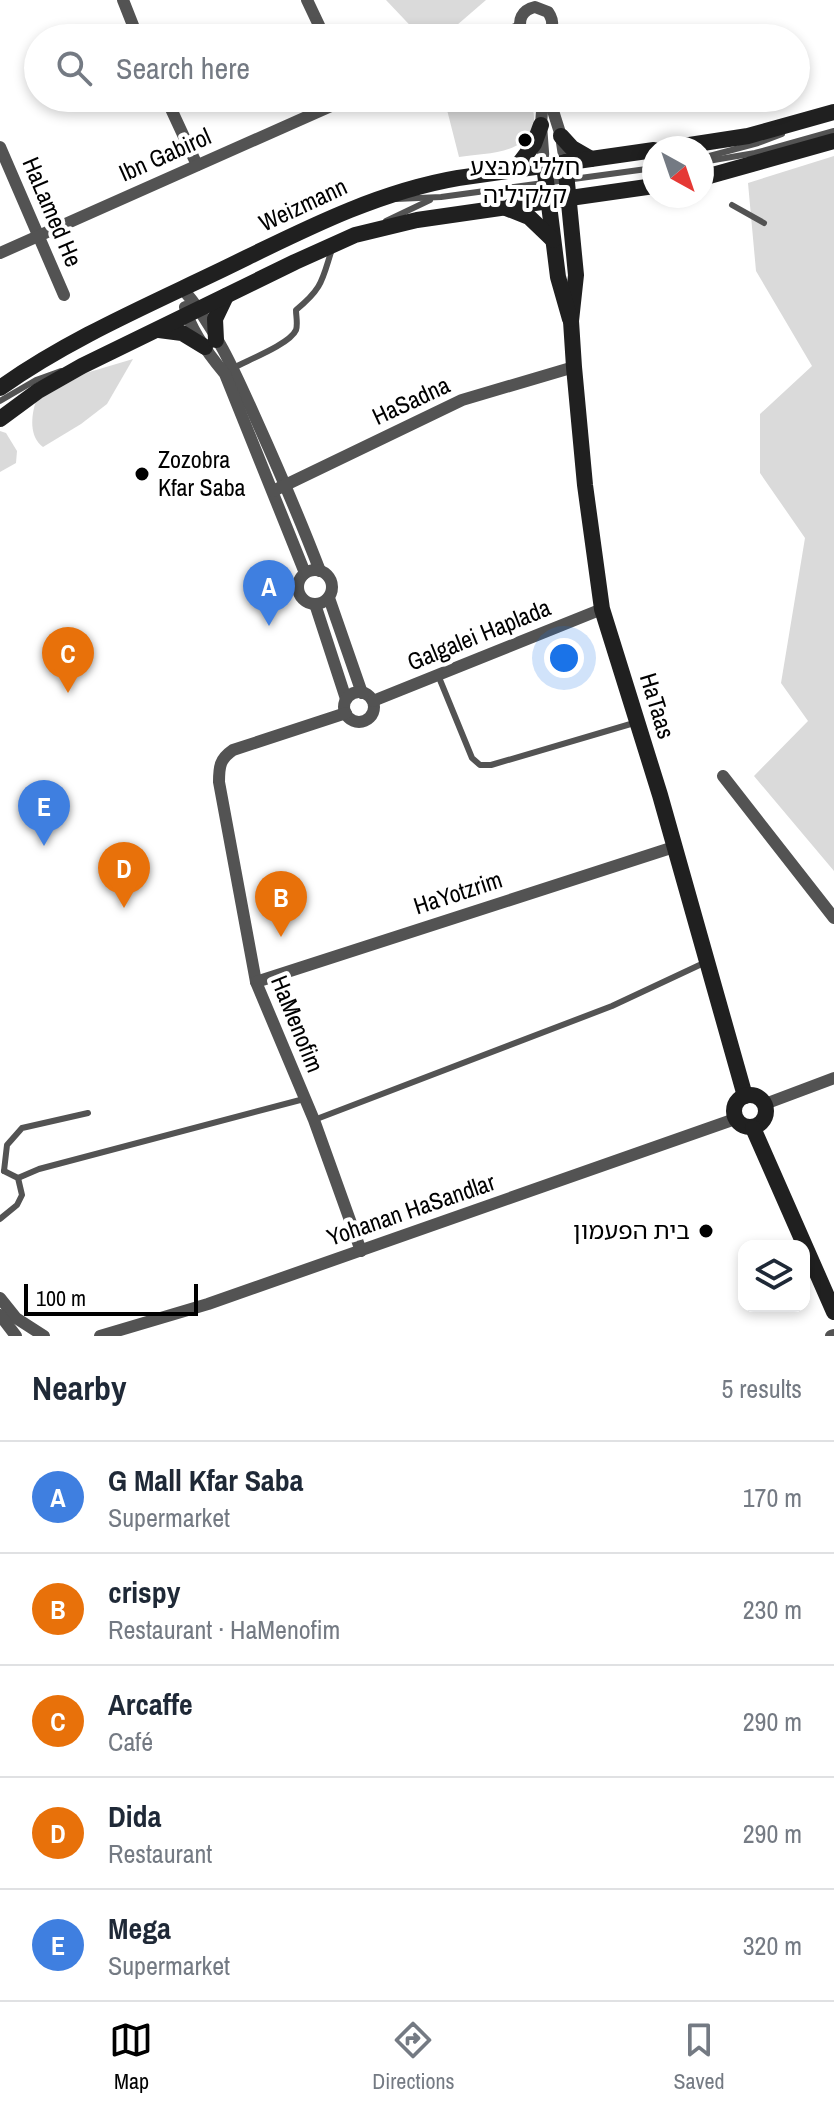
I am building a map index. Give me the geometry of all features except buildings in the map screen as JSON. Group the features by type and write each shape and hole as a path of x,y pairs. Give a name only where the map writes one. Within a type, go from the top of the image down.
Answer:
{"main road":[{"path":"714,141 748,136 834,112"},
{"path":"515,169 534,144 541,125"},
{"path":"561,136 572,148 591,159"},
{"path":"714,175 834,141"},
{"name":"Weizmann","path":"0,388 83,338 182,288 376,199 430,183 515,169 545,173 566,171 591,159 642,152"},
{"name":"HaTaas","path":"566,171 576,289 571,321 574,367 585,485 602,609 745,1096"},
{"name":"HaTaas","path":"545,173 560,288 571,321"},
{"name":"Weizmann","path":"0,419 38,391 82,366 334,244 371,230 417,220 642,188"},
{"path":"572,230 585,208 605,194"},
{"path":"505,207 529,217 553,240"},
{"path":"157,330 182,333 212,350 215,319 227,295"},
{"path":"754,1095 765,1104 765,1119 753,1128 743,1127 735,1119 734,1108 745,1096 754,1095"},
{"path":"753,1128 834,1312"}],"street":[{"path":"123,0 132,24"},
{"path":"307,0 318,24"},
{"path":"515,0 523,13"},
{"path":"521,24 523,13 536,4 548,12 552,24"},
{"path":"172,112 197,165"},
{"name":"Ibn Gabirol","path":"0,253 317,112"},
{"path":"542,112 545,173"},
{"path":"553,112 561,136 566,171"},
{"name":"HaLamed He","path":"0,147 64,295"},
{"path":"182,288 225,374 305,573"},
{"path":"212,350 233,368 320,571 332,582 329,598 362,693 373,701 371,715 362,721 353,720 346,713 346,699 315,604"},
{"path":"212,350 233,368"},
{"name":"HaSadna","path":"273,491 462,400 574,367"},
{"path":"320,571 305,573 299,582 299,592 305,601 315,604 329,598"},
{"name":"Galgalei Haplada","path":"373,701 602,609"},
{"path":"346,699 353,693 362,693"},
{"name":"HaMenofim","path":"346,713 233,750 223,757 219,766 219,782 256,982 314,1120 361,1251"},
{"path":"723,776 834,918"},
{"name":"HaYotzrim","path":"256,982 674,847"},
{"path":"765,1104 834,1078"},
{"name":"Yohanan HaSandlar","path":"100,1336 208,1304 735,1119"},
{"path":"0,1298 16,1318 44,1336"},
{"path":"0,1315 16,1336"}],"lane":[{"path":"714,156 758,143 806,121"},
{"path":"714,158 755,153 834,131"},
{"path":"566,171 642,168"},
{"path":"371,230 407,210 441,197 545,173"},
{"path":"376,199 441,197"},
{"path":"732,205 764,223"},
{"path":"233,368 292,336 297,327 296,310 324,281 334,244"},
{"path":"0,401 36,380 82,366"},
{"path":"438,675 472,758 480,765 491,765 637,722"},
{"path":"314,1120 612,1006 706,962"},
{"path":"88,1113 22,1128 7,1145 2,1171 18,1178 39,1169 304,1099"},
{"path":"0,1219 4,1212 17,1205 22,1195 18,1178"}],"shaded area":[{"path":"386,0 486,0 458,24 409,24"},
{"path":"448,112 534,112 530,133 514,147 459,157"},
{"path":"834,156 834,871 754,776 808,721 781,683 805,538 760,473 760,414 812,366 756,271 748,183"},
{"path":"133,359 107,404 43,447 38,443 32,426 36,401 86,373"},
{"path":"0,431 6,433 17,451 16,463 0,472"}],"place":[{"name":"חללי מבצע קלקיליה","path":"525,140"},
{"name":"Zozobra Kfar Saba","path":"142,474"},
{"name":"G Mall Kfar Saba","path":"269,626"},
{"name":"Arcaffe","path":"68,693"},
{"name":"Mega","path":"44,846"},
{"name":"Dida","path":"124,908"},
{"name":"crispy","path":"281,937"},
{"name":"בית הפעמון","path":"706,1231"}]}
